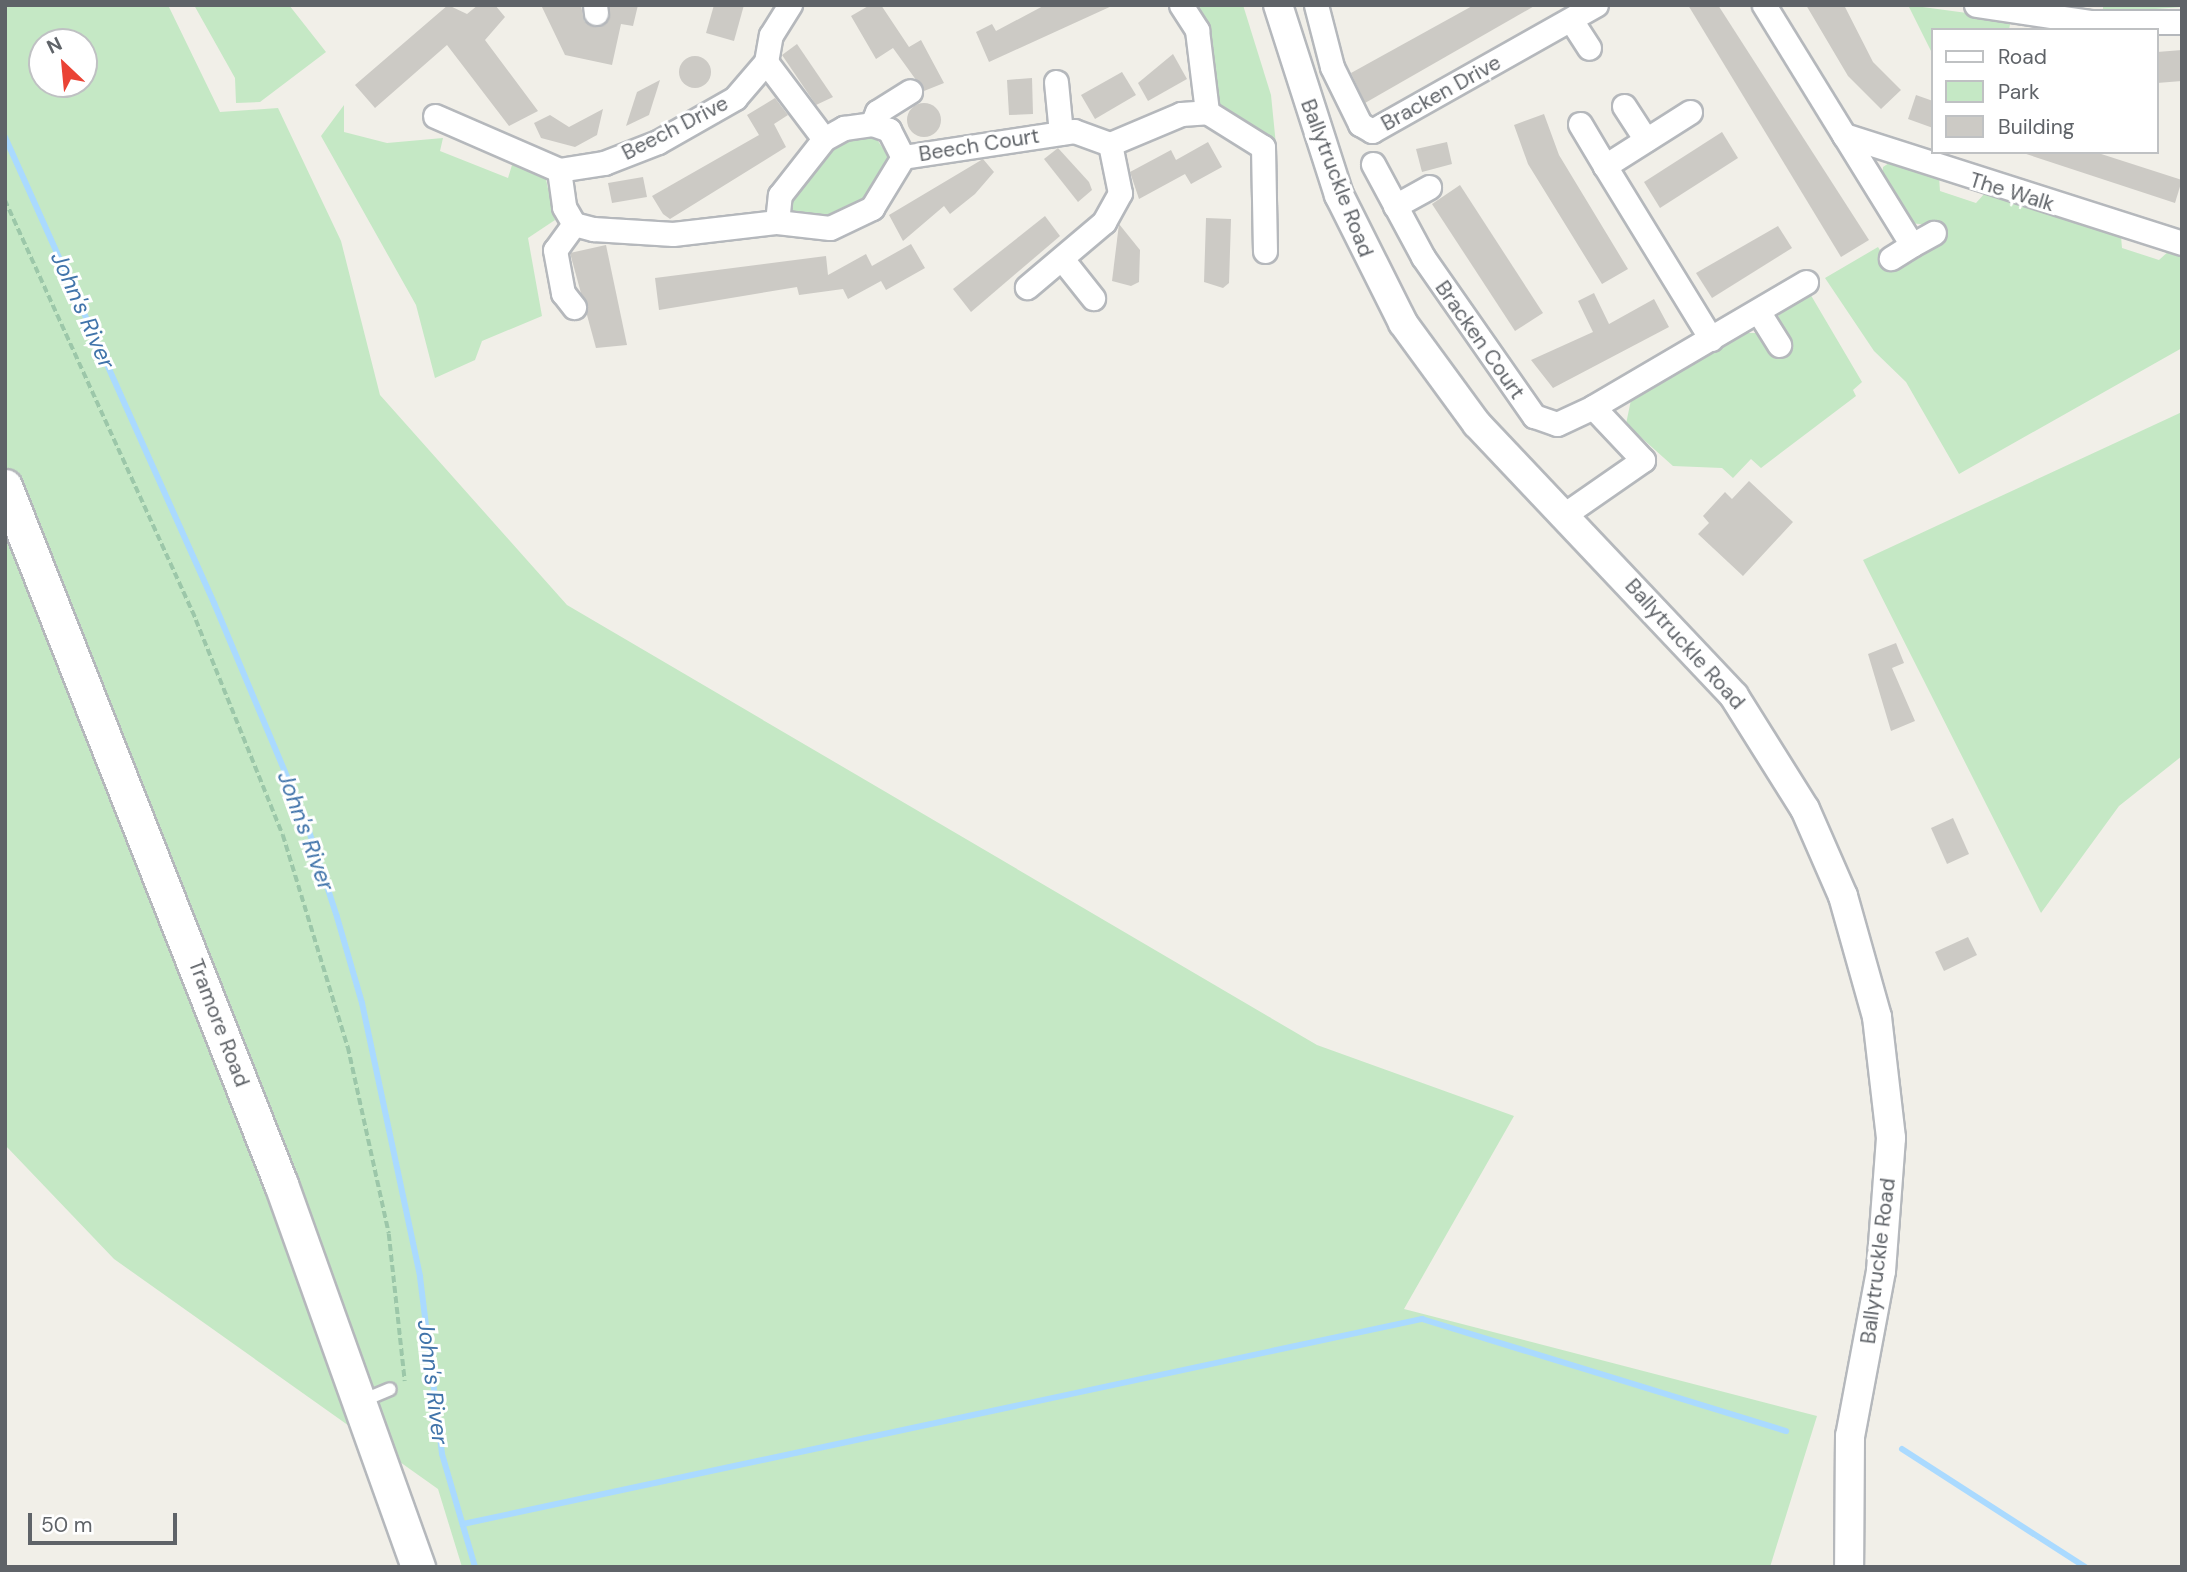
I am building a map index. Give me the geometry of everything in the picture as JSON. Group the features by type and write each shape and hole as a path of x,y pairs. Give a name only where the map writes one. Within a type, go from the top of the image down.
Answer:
{"main road":[{"name":"Tramore Road","path":"5,486 376,1395 418,1567"}],"street":[{"name":"Beech Drive","path":"559,170 604,163 658,142 734,98 765,62 771,36 790,5"},
{"path":"1181,5 1197,30 1207,112"},
{"name":"Ballytruckle Road","path":"1278,5 1339,195 1387,295 1457,399 1564,515 1679,632 1749,717 1815,827 1858,940 1882,1048 1890,1167 1881,1271 1850,1436 1849,1567"},
{"name":"Bracken Drive","path":"1316,5 1332,67 1360,124 1372,131 1596,5"},
{"path":"1764,5 1912,245"},
{"path":"1976,5 2023,22 2089,13 2182,22"},
{"path":"1571,20 1589,48"},
{"path":"765,62 824,139"},
{"name":"Beech Court","path":"1056,82 1061,133"},
{"path":"777,222 780,195 824,139 872,124 877,112 910,91"},
{"path":"1625,106 1646,140"},
{"path":"1027,287 1104,222 1120,193 1110,144 1181,114 1207,112 1263,147 1265,251"},
{"path":"1605,166 1690,112"},
{"path":"435,116 559,170 564,207 574,224"},
{"name":"Beech Court","path":"872,124 889,130 903,157 1061,133 1096,134 1110,144"},
{"path":"1580,124 1711,339"},
{"name":"The Walk","path":"1844,135 1945,172 2182,243"},
{"path":"574,224 673,234 777,222 830,228 872,208 903,157"},
{"name":"Bracken Court","path":"1373,164 1395,206 1476,338 1534,416 1557,424 1593,407 1807,282"},
{"path":"1395,206 1429,187"},
{"path":"574,224 555,250 563,293 574,307"},
{"path":"1891,258 1934,233"},
{"path":"1062,259 1093,298"},
{"path":"1758,311 1779,345"},
{"path":"1564,515 1643,460 1593,407"}],"path":[{"path":"5,200 197,620 283,835 348,1047 389,1234 405,1382"}],"green space":[{"path":"5,5 168,5 220,112 278,108 341,241 380,395 567,605 1317,1045 1514,1116 1404,1309 1817,1416 1770,1567 462,1567 438,1489 114,1259 5,1145"},
{"path":"194,5 289,5 326,52 260,102 236,103 235,78"},
{"path":"1193,5 1243,5 1271,95 1276,145 1229,121 1217,106"},
{"path":"1908,5 2011,19 2009,28 1932,28 1932,53"},
{"path":"2103,5 2182,5 2182,7 2103,13"},
{"path":"344,105 344,132 387,143 443,138 440,151 508,178 512,165 545,175 555,220 528,238 542,316 482,341 475,360 435,378 416,305 321,136"},
{"path":"872,132 892,162 864,203 832,219 789,212 785,202 818,156 851,133"},
{"path":"1892,161 1939,177 1940,191 1976,203 1985,193 2121,236 2122,248 2159,260 2170,250 2182,253 2182,348 1959,474 1906,382 1874,351 1825,278 1878,247 1892,269 1928,225 1910,223 1882,178 1883,167"},
{"path":"1809,292 1862,382 1853,390 1856,396 1761,468 1751,459 1733,478 1722,468 1673,466 1626,424 1632,395 1741,333 1756,333 1772,354 1789,344 1778,316"},
{"path":"2182,412 2182,756 2119,806 2041,913 1863,560"}],"building":[{"path":"448,5 467,14 478,5 495,5 505,17 485,40 538,111 509,126 447,45 375,108 355,85"},
{"path":"541,5 581,5 584,21 597,27 609,19 609,5 638,5 633,26 621,24 612,65 565,55"},
{"path":"714,5 744,5 734,41 706,33"},
{"path":"870,5 881,5 909,47 921,40 944,83 924,91 893,48 876,59 851,16"},
{"path":"1045,5 1114,5 989,62 976,32 992,24 996,31"},
{"path":"1474,5 1536,5 1365,103 1351,73"},
{"path":"1688,5 1718,5 1869,240 1841,257"},
{"path":"1806,5 1844,5 1873,62 1901,90 1881,109 1848,76"},
{"path":"797,44 833,97 816,105 782,55"},
{"path":"2182,50 2182,81 2159,83 2159,52"},
{"path":"1173,54 1187,79 1148,101 1138,83"},
{"path":"695,56 706,61 711,72 706,83 695,88 684,83 679,72 684,61"},
{"path":"1122,72 1136,95 1095,119 1081,95"},
{"path":"1032,78 1033,114 1009,115 1007,80"},
{"path":"660,80 649,115 626,126 637,92"},
{"path":"1916,95 1932,101 1932,128 1908,119"},
{"path":"775,98 788,115 774,124 786,147 670,219 663,214 652,196 759,135 747,115"},
{"path":"924,103 936,108 941,120 936,132 924,137 912,132 907,120 912,108"},
{"path":"603,109 597,135 575,147 541,138 534,123 550,115 569,127"},
{"path":"1544,114 1559,155 1628,269 1602,284 1528,164 1514,125"},
{"path":"1722,132 1738,158 1660,208 1644,182"},
{"path":"1208,142 1222,167 1191,184 1185,174 1139,199 1130,172 1171,150 1176,160"},
{"path":"1447,142 1452,164 1422,172 1416,149"},
{"path":"1058,148 1089,182 1092,190 1078,202 1044,159"},
{"path":"2026,154 2101,154 2182,180 2175,203"},
{"path":"983,159 994,172 975,194 950,214 944,206 903,241 889,215"},
{"path":"643,177 647,197 612,203 608,183"},
{"path":"1460,185 1543,313 1515,331 1432,204"},
{"path":"1045,216 1060,236 971,312 953,289"},
{"path":"1206,218 1231,219 1229,283 1223,288 1204,282"},
{"path":"1119,224 1140,250 1139,282 1131,286 1112,281"},
{"path":"1778,226 1792,248 1712,298 1696,273"},
{"path":"911,244 925,268 886,290 881,281 848,299 843,289 799,295 797,287 659,310 655,278 826,256 828,275 866,254 872,266"},
{"path":"606,245 627,345 596,348 570,253"},
{"path":"1594,293 1609,324 1654,299 1669,327 1553,388 1531,360 1593,332 1578,301"},
{"path":"1749,481 1793,522 1743,576 1698,534 1709,523 1703,516 1725,492 1732,499"},
{"path":"1896,643 1904,663 1892,668 1915,721 1891,731 1868,654"},
{"path":"1953,818 1969,854 1947,864 1931,828"},
{"path":"1968,937 1977,955 1944,971 1935,952"}],"waterway":[{"name":"John's River","path":"5,137 214,603 305,819 362,1003 420,1277 442,1454 475,1567"},
{"path":"463,1524 1422,1319 1786,1431"},
{"path":"1902,1449 2085,1567"}]}
